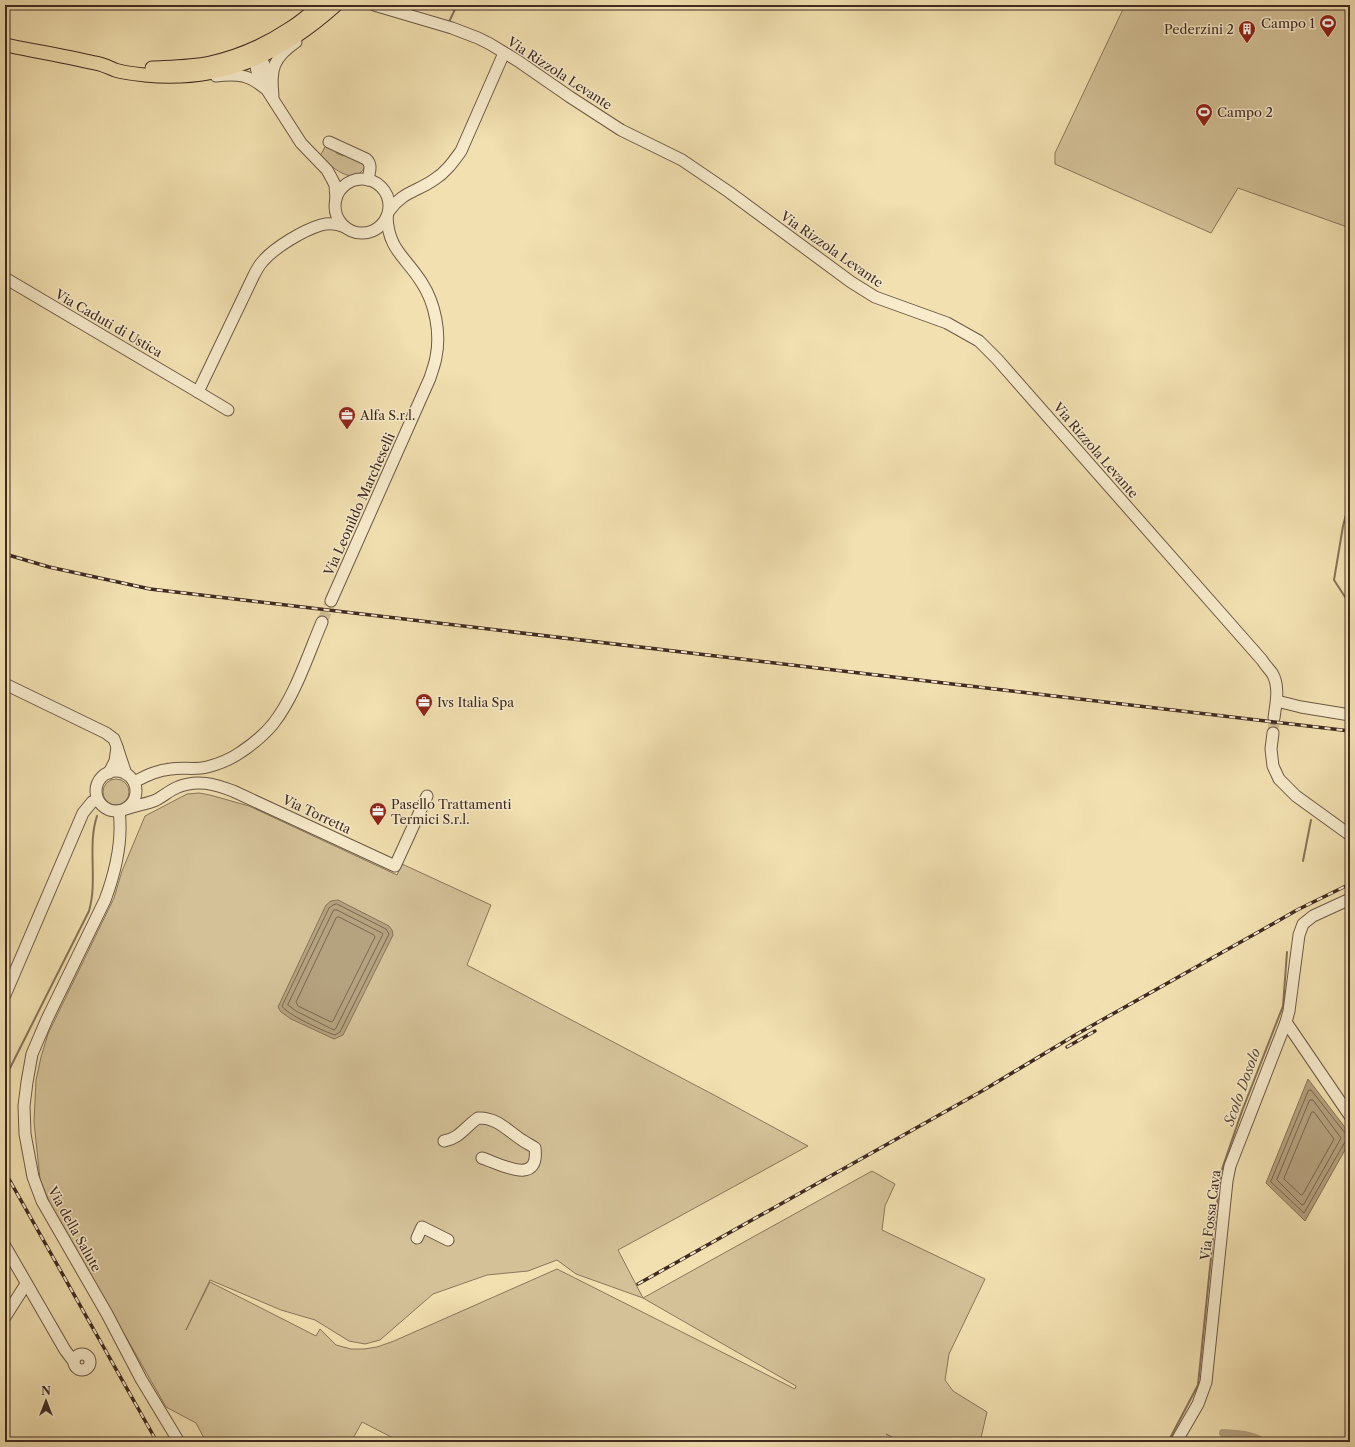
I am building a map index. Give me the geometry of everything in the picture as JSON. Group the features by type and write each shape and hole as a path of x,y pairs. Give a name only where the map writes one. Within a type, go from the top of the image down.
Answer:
{"main road":[{"path":"102,64 116,70 153,76 175,77 200,75 231,68 256,53 291,28 329,7"},
{"path":"5,45 102,64 142,68 209,64 236,56 256,53"}],"street":[{"name":"Via Rizzola Levante","path":"374,5 466,32 484,41 621,130 682,160 729,192 851,282 875,297 947,322 980,341 1262,660 1272,674 1276,684 1277,701 1274,718"},
{"path":"270,89 272,71 277,60 287,48 312,31 324,20 329,7"},
{"path":"256,53 263,62 270,89 278,108 301,143 327,170 332,179 335,186 335,203 339,220 345,227"},
{"path":"321,225 340,225 355,232 362,233 373,231 380,226 394,203 407,194 434,180 444,172 461,151 504,53"},
{"path":"153,76 160,80 170,80 240,74 270,89"},
{"path":"198,392 252,277 262,261 295,237 321,225 332,214 339,192 345,185 362,180 371,165 366,159 329,142"},
{"path":"327,170 342,177 374,182 383,189 407,194"},
{"path":"383,189 388,199 388,214"},
{"name":"Via Leonildo Marcheselli","path":"331,601 430,378 436,357 438,338 436,320 431,301 422,283 392,244 388,232 388,214"},
{"name":"Via Leonildo Marcheselli","path":"362,233 370,234 392,244"},
{"name":"Via Caduti di Ustica","path":"5,278 228,410"},
{"path":"132,783 149,774 161,771 171,769 199,768 215,765 237,754 256,741 274,724 287,702 322,622"},
{"path":"5,684 106,733 114,739 132,783 134,801 122,810 114,811 104,808 96,795 98,784 104,776 109,773 118,772 132,783 145,798 156,800"},
{"path":"1277,701 1301,707 1350,715"},
{"path":"1272,732 1271,749 1273,766 1279,779 1296,796 1350,835"},
{"path":"109,773 115,761 118,747"},
{"name":"Via Torretta","path":"122,810 156,800 185,785 194,783 212,784 233,791 395,866 427,796"},
{"path":"5,995 83,813 92,802 98,800"},
{"name":"Via della Salute","path":"122,810 118,852 110,886 99,912 46,1019 32,1054 24,1106 25,1134 33,1177 42,1201 141,1379 179,1442"},
{"name":"Via Fossa Cava","path":"1176,1442 1198,1404 1206,1382 1226,1181 1230,1166 1286,1022 1289,1011 1299,935 1303,924 1313,916 1350,899"},
{"path":"1286,1022 1350,1116"},
{"path":"444,1141 458,1136 478,1118 489,1118 496,1121 535,1148 536,1154 535,1161 530,1168 525,1171 518,1171 482,1158"},
{"path":"417,1238 422,1227 448,1240"},
{"path":"5,1246 65,1350 74,1362"},
{"path":"5,1317 26,1284"}],"shaded area":[{"path":"1125,5 1350,5 1350,228 1238,188 1211,233 1055,164 1055,153"},
{"path":"326,145 336,150 336,153 343,156 346,153 364,163 365,167 360,173 354,176 342,173 320,156"},
{"path":"116,779 125,783 129,792 125,801 116,805 107,801 103,792 107,783"},
{"path":"199,793 210,795 249,806 397,875 402,864 491,905 467,965 808,1146 618,1250 643,1298 872,1171 895,1184 885,1206 882,1230 985,1279 949,1354 945,1380 953,1391 987,1412 980,1442 902,1442 886,1434 901,1442 401,1442 362,1422 351,1442 206,1442 196,1423 166,1407 51,1206 40,1179 34,1122 36,1080 48,1034 114,898 122,871 145,816 187,794","holes":["557,1260 576,1274 643,1298 796,1386 795,1389 557,1269 394,1341 377,1347 351,1349 336,1345 320,1329 316,1336 210,1282 186,1330 210,1280 281,1310 315,1320 349,1341 365,1344 380,1340 433,1294 487,1275 528,1271"]}],"water":[{"path":"338,900 389,926 393,935 343,1035 334,1039 291,1019 281,1012 278,1007 326,905 331,901"},
{"path":"1308,1079 1350,1134 1350,1141 1305,1221 1266,1183"}],"waterway":[{"path":"449,22 457,5"},
{"name":"Scolo Dosolo","path":"1349,697 1349,603 1334,580 1343,526 1350,499"},
{"path":"10,1068 89,911 93,887 92,851 94,827 97,816"},
{"name":"Scolo Dosolo","path":"1303,861 1311,820"},
{"name":"Scolo Dosolo","path":"1214,1229 1221,1172 1242,1111 1283,1006 1287,952"},
{"name":"Scolo Dosolo","path":"1168,1442 1198,1385 1213,1238"},
{"path":"1223,1433 1249,1436 1264,1442"}],"tunnel":[{"path":"322,622 331,601"},
{"path":"1273,733 1274,718"}],"railway":[{"path":"5,554 49,567 150,589 1350,731"},
{"path":"638,1284 982,1091 1077,1034 1297,910 1350,884"},
{"path":"1067,1047 1095,1031"},
{"path":"5,1172 157,1442"}],"place":[{"name":"Campo 1","path":"1328,38"},
{"name":"Pederzini 2","path":"1247,44"},
{"name":"Campo 2","path":"1204,127"},
{"name":"Alfa S.r.l.","path":"347,430"},
{"name":"Ivs Italia Spa","path":"424,717"},
{"name":"Pasello Trattamenti Termici S.r.l.","path":"378,826"}]}
